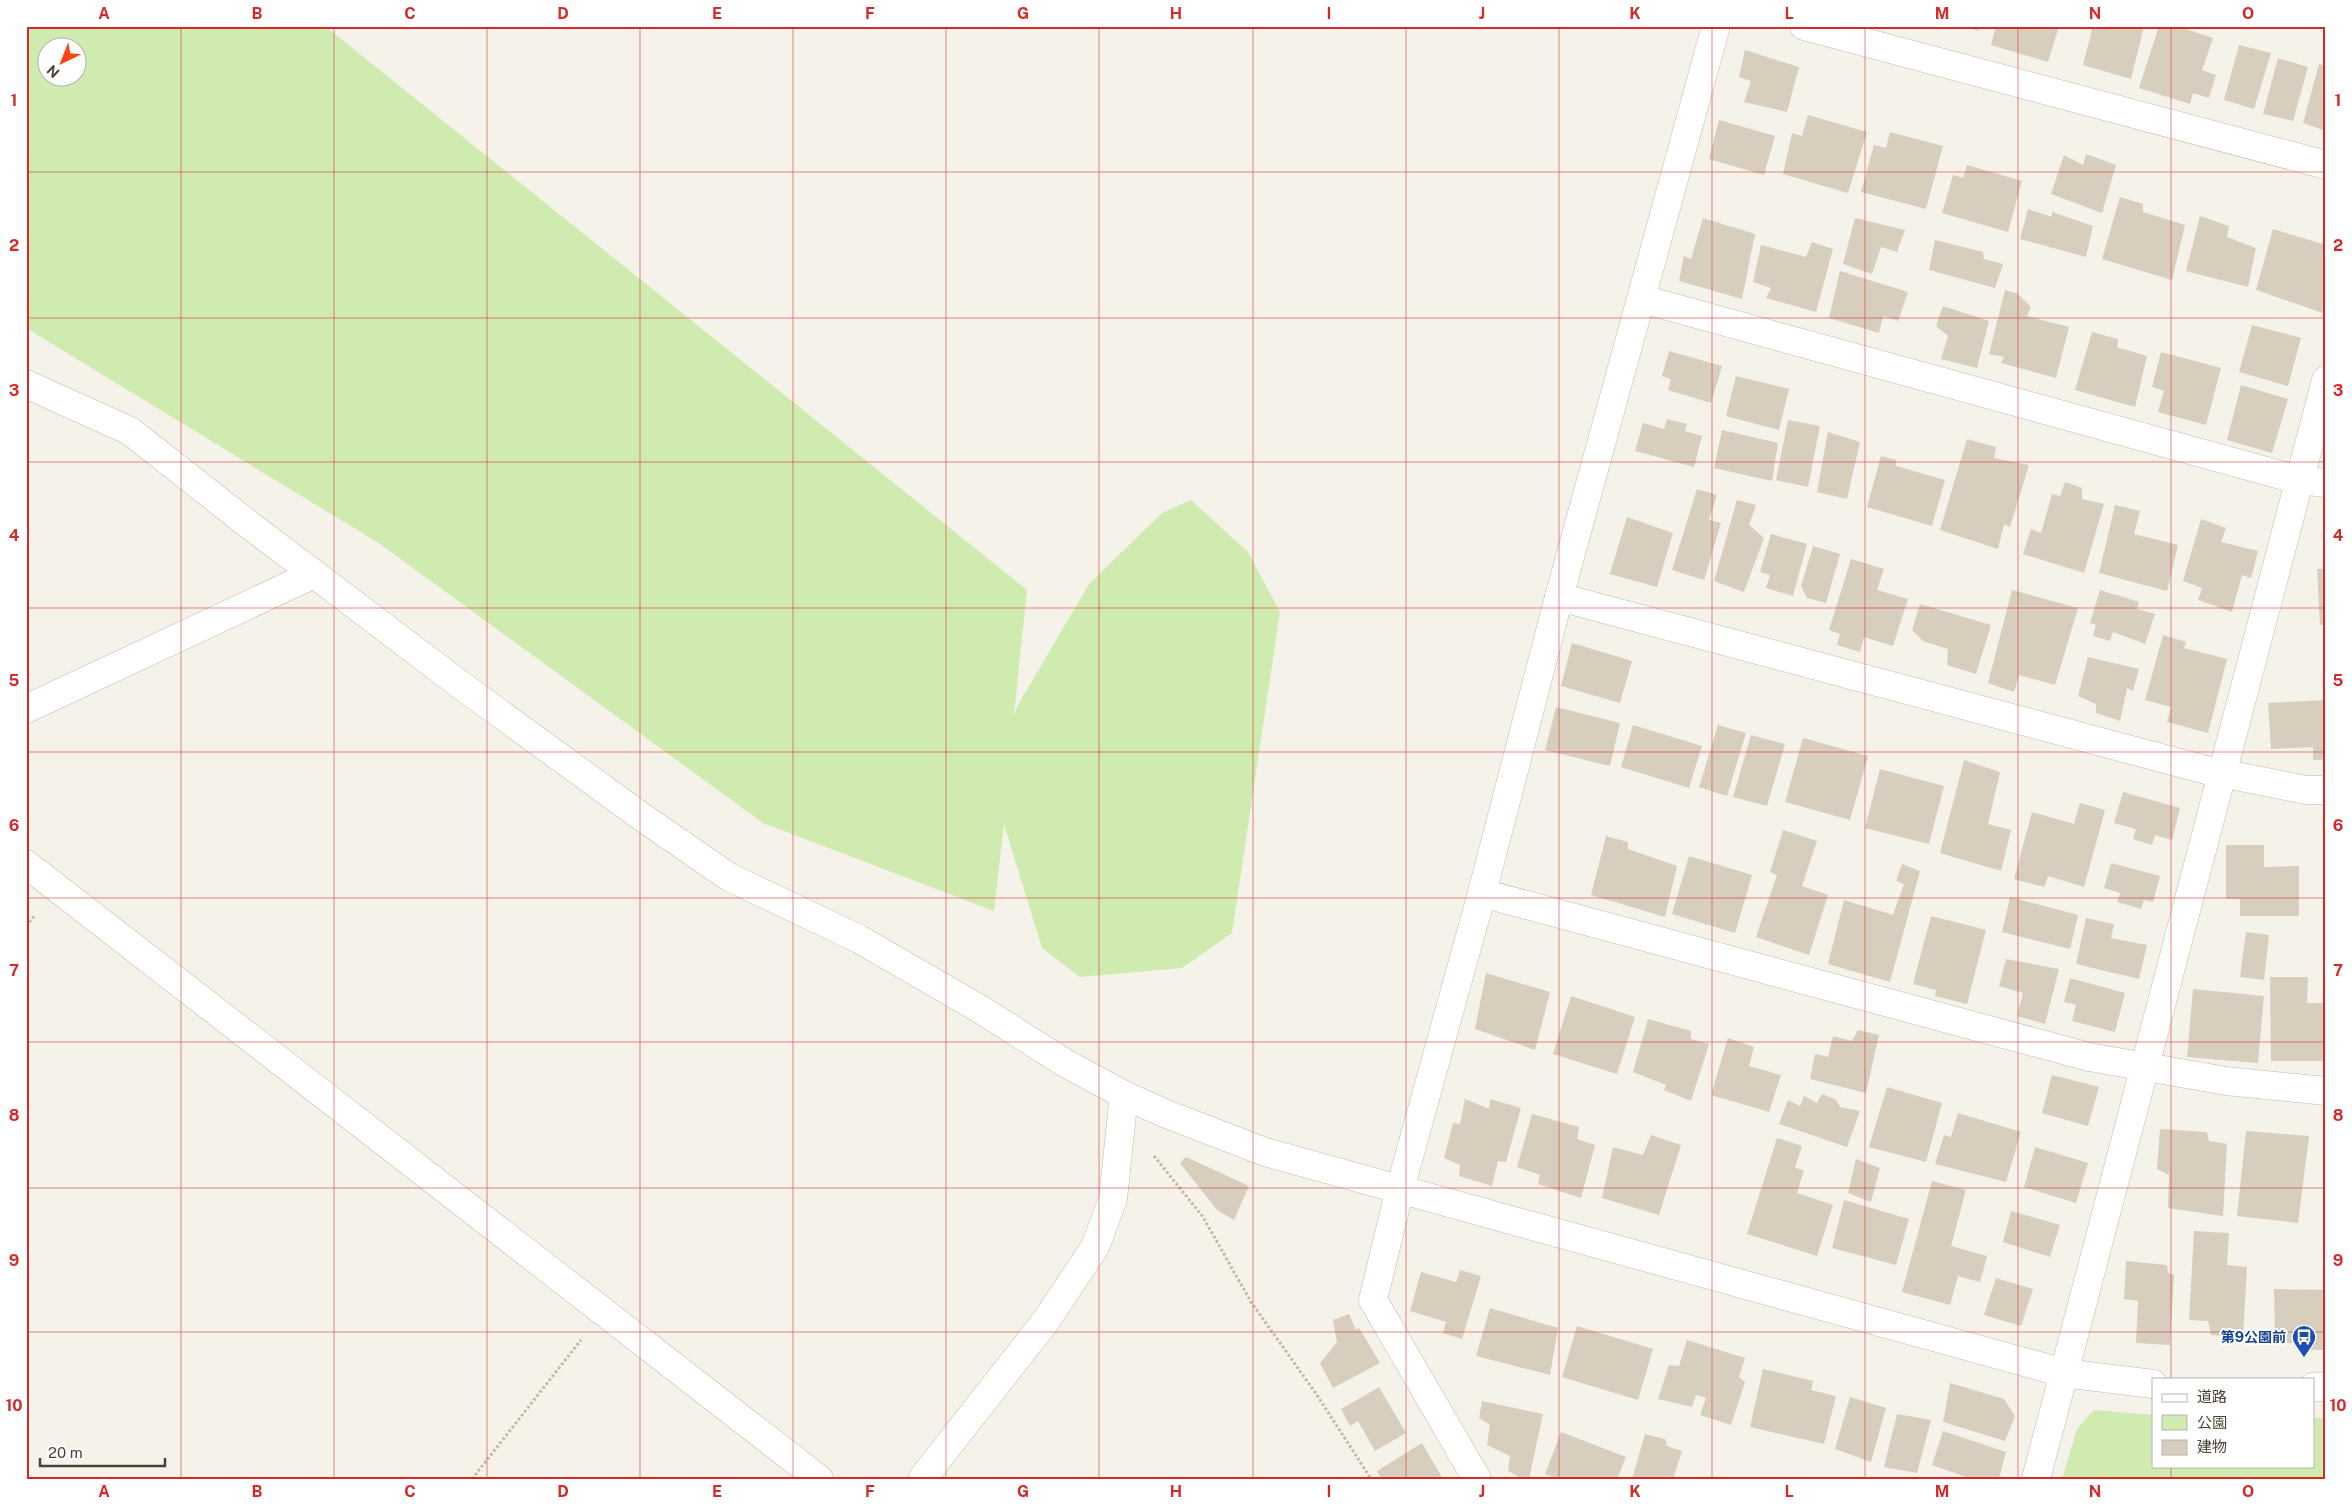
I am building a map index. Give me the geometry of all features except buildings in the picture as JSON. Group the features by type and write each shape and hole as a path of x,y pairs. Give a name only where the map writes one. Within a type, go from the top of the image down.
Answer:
{"street":[{"path":"1477,1479 1373,1300 1400,1189 1482,893 1559,597 1716,26"},
{"path":"1804,26 2326,165"},
{"path":"1642,299 2299,480 2326,483"},
{"path":"2036,1479 2326,380"},
{"path":"26,384 130,431 470,692 642,817 729,877 859,939 980,1009 1065,1063 1124,1095 1164,1113 1265,1152 2064,1373 2152,1384"},
{"path":"26,709 314,574"},
{"path":"1559,597 2206,770 2306,790 2326,790"},
{"path":"26,864 818,1479"},
{"path":"1482,893 2089,1057 2226,1081 2326,1091"},
{"path":"922,1479 1045,1322 1095,1247 1113,1199 1124,1095"}],"path":[{"path":"1150,1148 1154,1156 1203,1217 1251,1302 1317,1395 1372,1479"},
{"path":"472,1479 603,1312"}],"green space":[{"path":"26,26 325,26 1027,590 1014,715 1089,584 1162,513 1191,500 1248,552 1280,612 1232,933 1182,968 1080,977 1042,948 1004,824 994,911 763,823 380,544 26,328"},
{"path":"2094,1410 2152,1415 2152,1468 2314,1468 2314,1418 2326,1418 2326,1479 2062,1479 2077,1429"}],"place":[{"name":"第9公園前","path":"2304,1358"}]}
